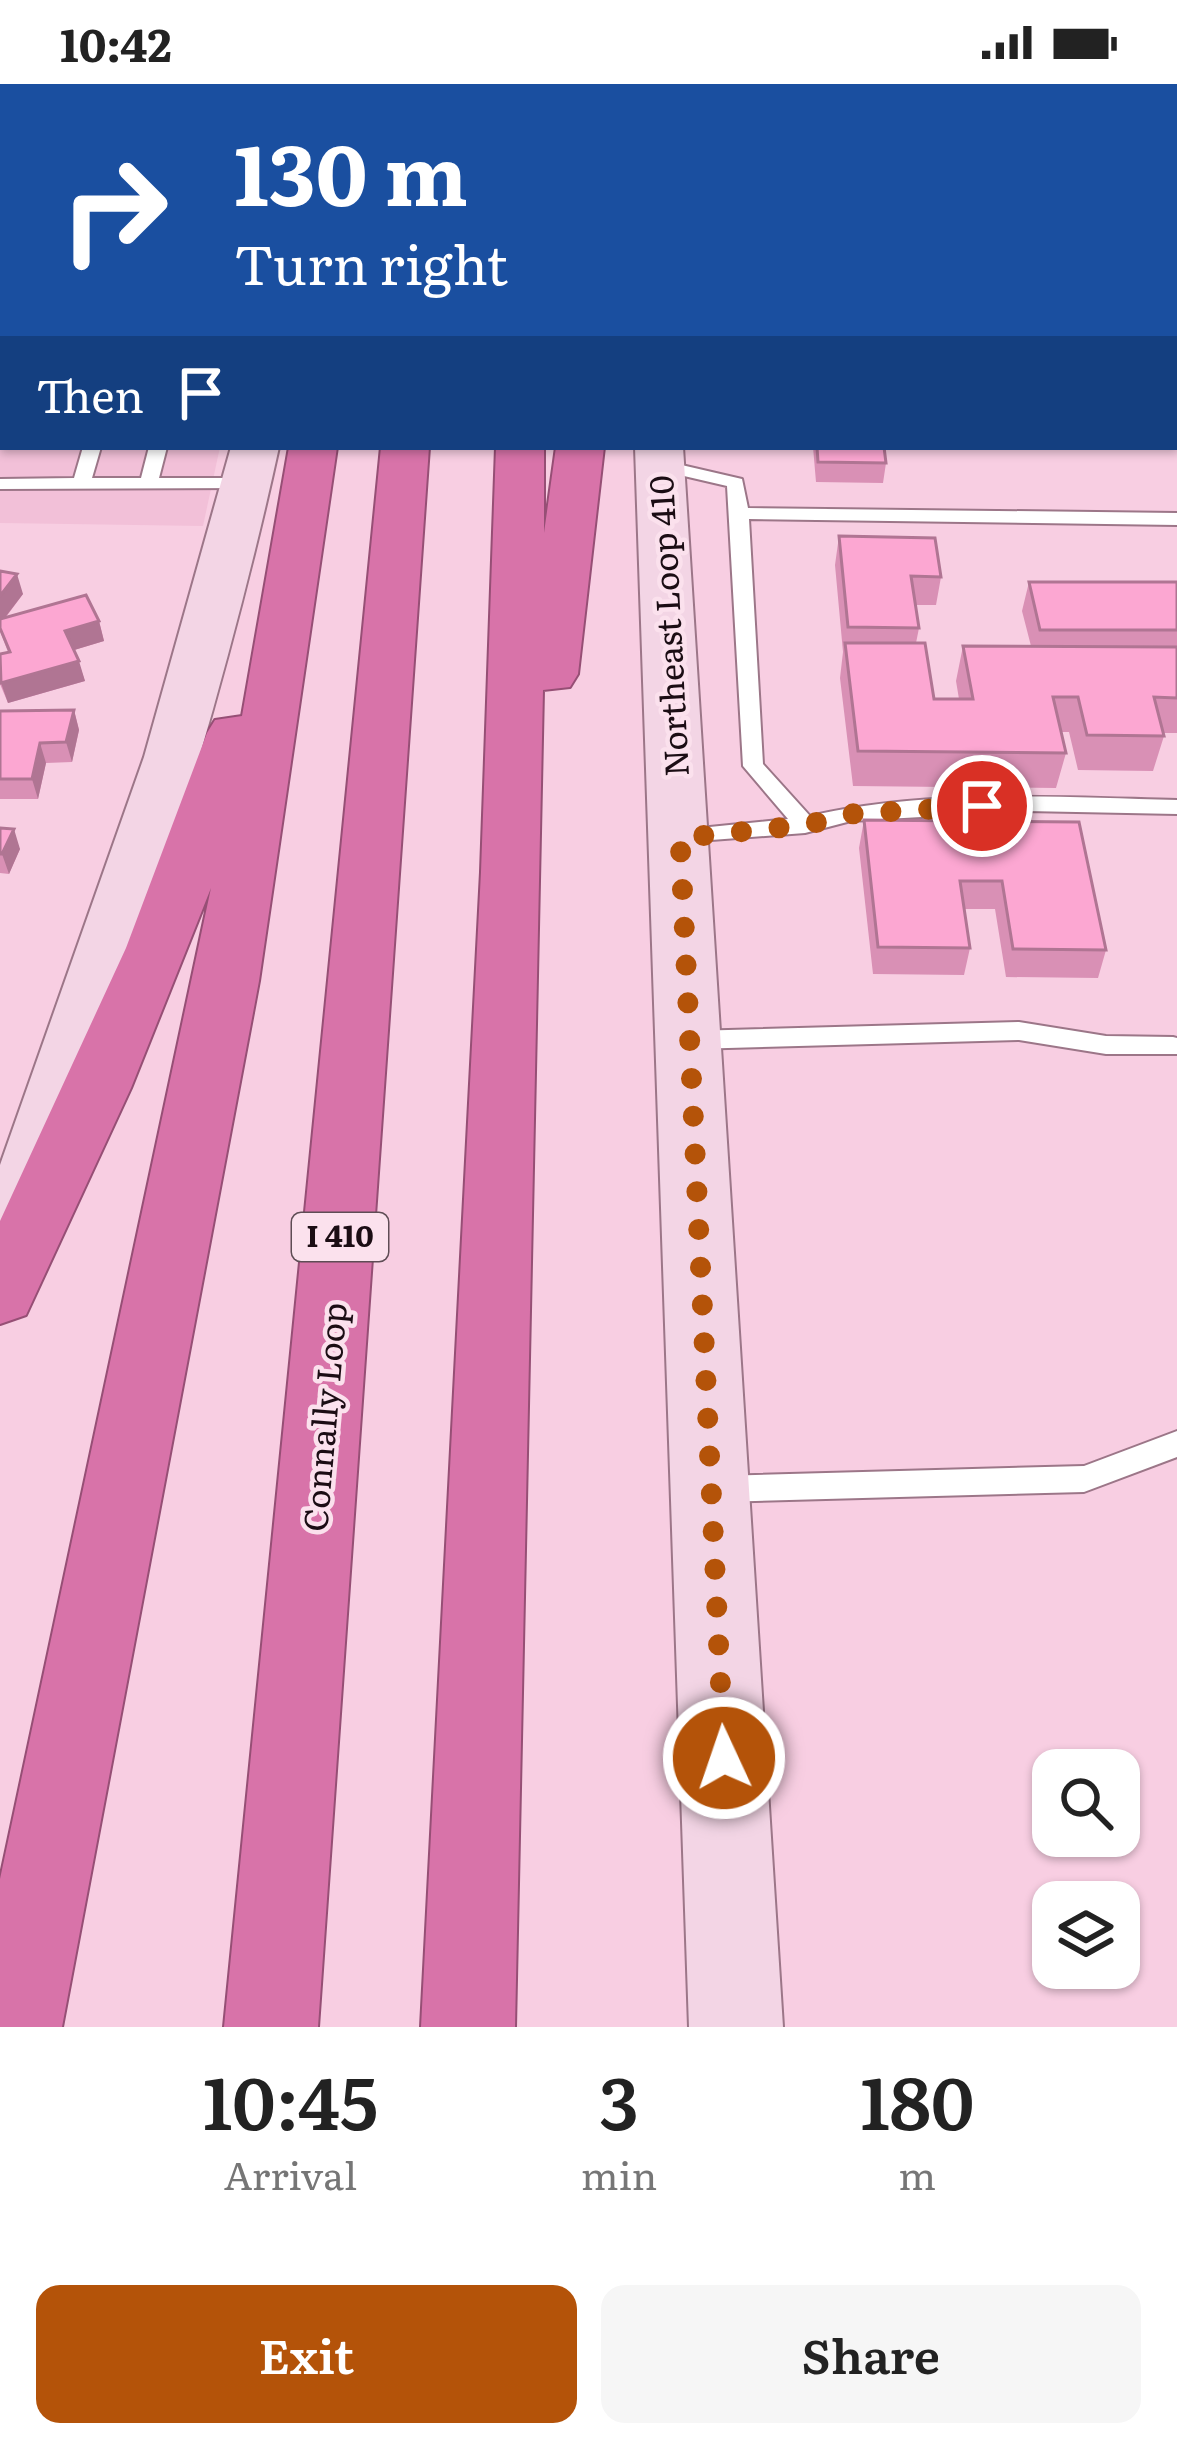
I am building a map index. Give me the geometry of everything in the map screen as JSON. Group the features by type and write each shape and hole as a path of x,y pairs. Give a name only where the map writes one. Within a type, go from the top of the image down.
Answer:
{"highway":[{"name":"Connally Loop","path":"271,2027 405,450"},
{"path":"468,2027 512,872 520,450"},
{"path":"512,872 547,706 580,450"},
{"path":"0,1293 46,1202 165,928 229,754 280,466"},
{"path":"15,2027 227,981 280,466"}],"main road":[{"name":"Northeast Loop 410","path":"660,456 736,2027"},
{"path":"0,1264 152,830 234,547 280,466"}],"lane":[{"path":"81,484 91,450"},
{"path":"149,484 157,450"},
{"path":"660,456 736,483 753,766 806,825"},
{"path":"0,484 149,484 280,466"},
{"path":"740,514 1177,519"},
{"path":"680,838 806,825 851,814 1026,804 1177,807"},
{"path":"690,1040 1018,1031 1176,1051"},
{"path":"711,1489 1084,1478 1177,1444"}],"shaded area":[{"path":"0,450 219,450 203,526 0,523"}],"building":[{"path":"817,450 884,450 886,463 818,462"},
{"path":"839,536 935,538 941,577 911,576 919,628 848,627"},
{"path":"0,571 17,574 0,596"},
{"path":"1029,582 1177,582 1177,630 1040,630"},
{"path":"86,595 99,621 65,631 79,661 1,683 0,654 10,652 0,619"},
{"path":"845,643 925,643 934,699 973,699 963,646 1177,647 1177,698 1154,697 1164,736 1087,735 1078,697 1053,697 1066,753 858,751"},
{"path":"74,710 66,742 40,743 32,779 0,779 0,711"},
{"path":"864,820 1079,822 1106,950 1013,949 1002,881 960,881 970,948 878,947"},
{"path":"0,828 14,829 2,854 0,854"}],"route":[{"path":"724,1758 680,838 806,825 851,814 982,806"}]}
